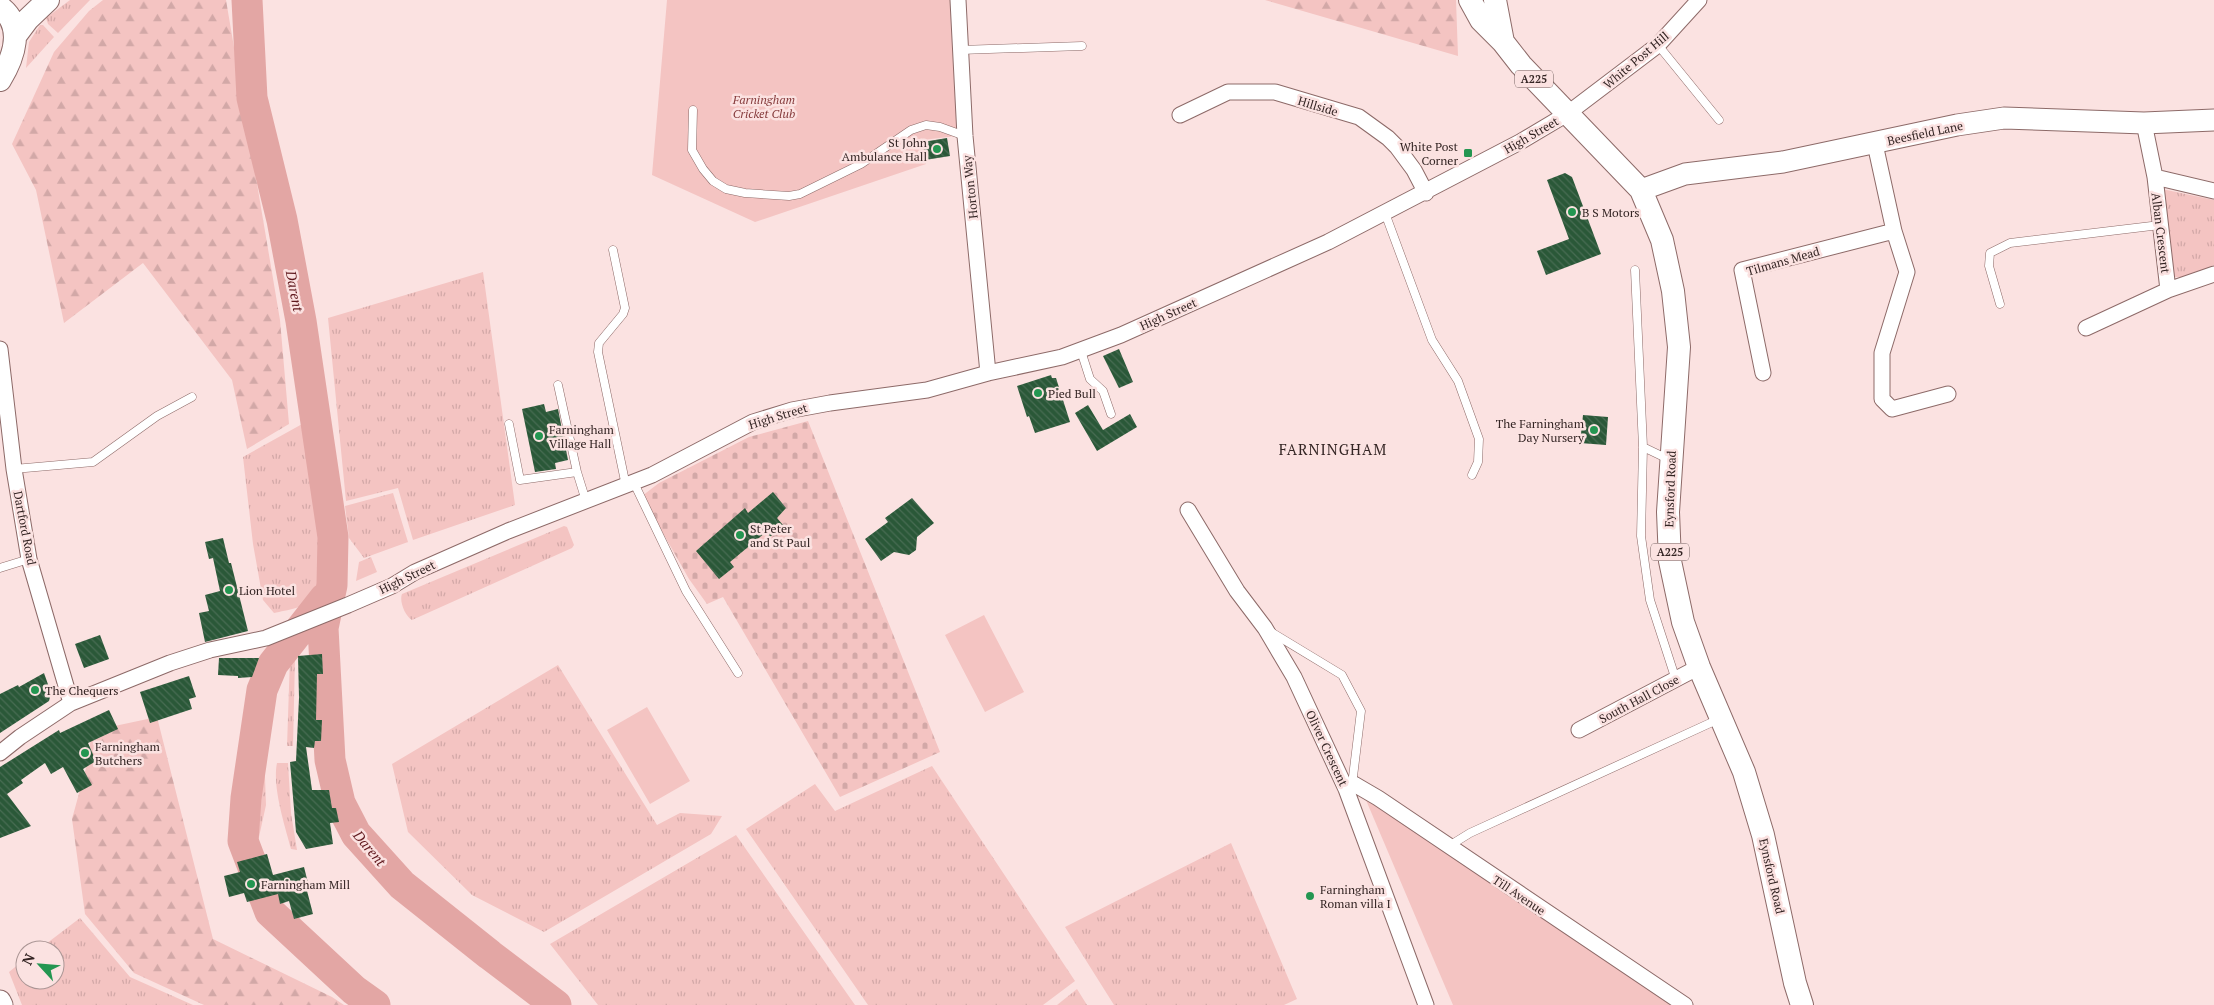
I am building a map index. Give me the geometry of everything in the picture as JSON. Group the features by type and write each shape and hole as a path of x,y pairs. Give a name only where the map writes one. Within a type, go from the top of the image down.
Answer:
{"main road":[{"path":"0,80 13,51 16,35 28,19 48,0"},
{"name":"Eynsford Road","path":"1470,0 1481,20 1503,42 1521,66 1641,190 1662,240 1673,291 1679,347 1670,460 1668,512 1670,561 1683,622 1699,667 1744,772 1764,836 1795,983 1802,1005"},
{"name":"Eynsford Road","path":"1496,0 1503,42"},
{"path":"0,7 10,16 16,35"}],"street":[{"name":"Horton Way","path":"958,0 965,136 988,373"},
{"name":"White Post Hill","path":"1567,114 1658,44 1699,0"},
{"name":"Hillside","path":"1180,114 1228,92 1275,92 1358,117 1397,147 1414,170 1426,193"},
{"name":"High Street","path":"0,753 20,737 72,703 194,654 266,638 348,605 392,586 414,572 482,542 630,484 678,462 734,431 769,416 830,403 927,390 988,373 1044,362 1081,351 1328,242 1426,193 1567,114"},
{"name":"Beesfield Lane","path":"1641,190 1684,174 1783,162 1875,144 1957,125 2004,118 2144,123 2214,120"},
{"name":"Alban Crescent","path":"2144,123 2154,177 2168,290"},
{"path":"1875,144 1894,230 1907,272 1882,353 1882,399 1892,409 1948,394"},
{"name":"Alban Crescent","path":"2154,177 2214,192"},
{"name":"Tilmans Mead","path":"1763,373 1742,270 1894,230"},
{"name":"Alban Crescent","path":"2086,328 2168,290 2214,274"},
{"name":"Dartford Road","path":"0,349 14,469 29,559 72,703"},
{"name":"Oliver Crescent","path":"1188,510 1237,591 1265,628 1294,677 1350,787 1426,1005"},
{"name":"South Hall Close","path":"1579,730 1699,667"},
{"name":"Till Avenue","path":"1350,787 1378,798 1684,1005"},
{"path":"0,1001 2,1005"}],"lane":[{"path":"1658,44 1718,120"},
{"path":"960,50 1082,46"},
{"path":"693,110 692,150 703,168 713,181 726,189 745,193 789,196 800,194 861,164 911,130 926,125 940,127 965,136"},
{"path":"1385,214 1432,340 1458,381 1480,439 1478,462 1472,475"},
{"path":"2000,304 1989,266 1990,253 2010,243 2160,225"},
{"path":"613,250 625,308 623,314 599,343 598,352 630,484 686,590 738,673"},
{"path":"1635,270 1643,447 1641,536 1650,600 1676,680"},
{"path":"1081,351 1090,379 1103,391 1111,414"},
{"path":"558,385 577,472 586,501"},
{"path":"14,469 93,462 156,416 192,397"},
{"path":"509,424 520,480 577,472"},
{"path":"1643,447 1670,460"},
{"path":"0,568 29,559"},
{"path":"1265,628 1342,675 1360,711 1350,787"},
{"path":"1448,847 1470,833 1721,718"}],"green space":[{"path":"70,0 90,0 58,33 48,24 46,18"},
{"path":"103,0 226,0 280,320 289,424 247,449 232,380 143,263 64,323 36,190 12,144 54,52 89,11"},
{"name":"Farningham Cricket Club","path":"667,0 956,0 964,135 923,140 926,164 755,222 652,175"},
{"path":"1265,0 1456,0 1458,56"},
{"path":"40,25 43,25 54,37 26,68 29,42"},
{"path":"2162,189 2214,200 2214,265 2187,277 2172,277"},
{"path":"483,272 515,505 413,540 398,488 346,501 328,318"},
{"path":"808,421 940,752 840,797 723,597 707,604 689,579 642,496 659,483 749,437"},
{"path":"304,423 320,512 323,562 321,582 315,596 307,603 296,608 274,613 263,600 253,544 243,457"},
{"path":"393,493 408,542 364,558 349,538 345,506"},
{"path":"564,526 567,527 574,545 572,548 412,620 405,612 401,600 402,594"},
{"path":"371,557 377,572 356,581 359,562"},
{"path":"984,615 1024,692 985,712 945,635"},
{"path":"290,658 295,658 293,746 287,746"},
{"path":"558,665 657,825 680,813 722,816 711,834 544,932 472,895 408,832 392,764"},
{"path":"270,671 272,672 272,692 267,695 263,717 267,721 265,743 253,742 262,692"},
{"path":"647,707 690,781 650,804 607,730"},
{"path":"157,717 213,939 332,997 344,1005 204,1005 134,973 85,914 72,819 89,757 91,731"},
{"path":"252,749 264,749 266,805 257,846 253,847 256,824"},
{"path":"277,763 288,763 291,813 297,850 291,849 280,806 276,783"},
{"path":"932,766 1075,981 1043,1005 868,1005 746,829 815,784 835,811"},
{"path":"1363,793 1681,1005 1453,1005"},
{"path":"736,835 855,1005 598,1005 550,944"},
{"path":"1231,843 1297,999 1284,1005 1114,1005 1065,927"},
{"path":"80,918 130,977 193,1005 22,1005 16,990 65,990 65,940 51,940"},
{"path":"15,967 15,987 9,972"},
{"path":"1077,989 1087,1005 1057,1005"}],"building":[{"name":"St John Ambulance Hall","path":"947,138 950,156 925,160 923,142"},
{"name":"B S Motors","path":"1565,173 1572,177 1601,254 1546,275 1537,251 1569,239 1547,180"},
{"path":"1119,349 1133,382 1119,388 1103,356"},
{"path":"1051,375 1052,378 1056,378 1070,422 1035,433 1029,416 1027,417 1017,386"},
{"name":"Farningham Village Hall","path":"544,404 546,412 558,409 568,460 555,463 556,469 535,472 522,409"},
{"path":"1088,405 1103,430 1130,414 1137,427 1097,451 1075,413"},
{"name":"The Farningham Day Nursery","path":"1583,415 1608,417 1606,445 1580,443"},
{"name":"St Peter and St Paul","path":"773,492 786,508 777,518 783,525 770,537 766,532 730,562 734,567 719,579 696,551 745,508 748,513"},
{"path":"912,498 934,523 917,537 916,550 909,555 894,552 881,561 865,539 888,522 885,518"},
{"name":"Lion Hotel","path":"223,538 248,631 205,642 199,613 209,611 205,595 220,591 213,558 209,559 205,542"},
{"path":"100,635 109,659 84,668 75,644"},
{"path":"322,654 323,674 317,674 316,720 322,720 321,741 315,741 314,748 306,747 312,790 329,790 332,808 336,808 339,822 330,823 333,844 306,849 296,832 290,762 296,761 299,698 298,656"},
{"path":"219,658 259,658 252,677 238,678 238,676 218,675"},
{"path":"44,673 51,693 49,701 0,733 0,694 18,685 19,687"},
{"path":"189,676 196,697 189,699 192,709 150,723 140,692"},
{"path":"109,710 118,729 88,743 96,761 83,769 92,785 77,793 63,767 51,774 45,763 21,780 23,783 7,794 31,826 0,838 0,767 59,730 60,733"},
{"path":"267,854 273,875 304,867 309,887 306,887 313,914 294,919 289,901 280,904 278,894 247,902 244,893 229,897 224,876 240,872 237,862"}],"waterway":[{"name":"Darent","path":"247,0 252,98 282,220 301,321 333,537 332,585 323,628 330,760 340,803 356,834 402,885 556,1005"},
{"name":"Darent","path":"324,599 273,664 262,690 246,798 243,841 270,912 354,990 375,1005"}],"place":[{"name":"St John Ambulance Hall","path":"937,149"},
{"name":"White Post Corner","path":"1468,153"},
{"name":"B S Motors","path":"1572,212"},
{"name":"Pied Bull","path":"1038,393"},
{"name":"The Farningham Day Nursery","path":"1594,430"},
{"name":"Farningham Village Hall","path":"539,436"},
{"name":"St Peter and St Paul","path":"740,535"},
{"name":"Lion Hotel","path":"229,590"},
{"name":"The Chequers","path":"35,690"},
{"name":"Farningham Butchers","path":"85,753"},
{"name":"Farningham Mill","path":"251,884"},
{"name":"Farningham Roman villa I","path":"1310,896"}],"district":[{"name":"FARNINGHAM","path":"1333,449"}]}
